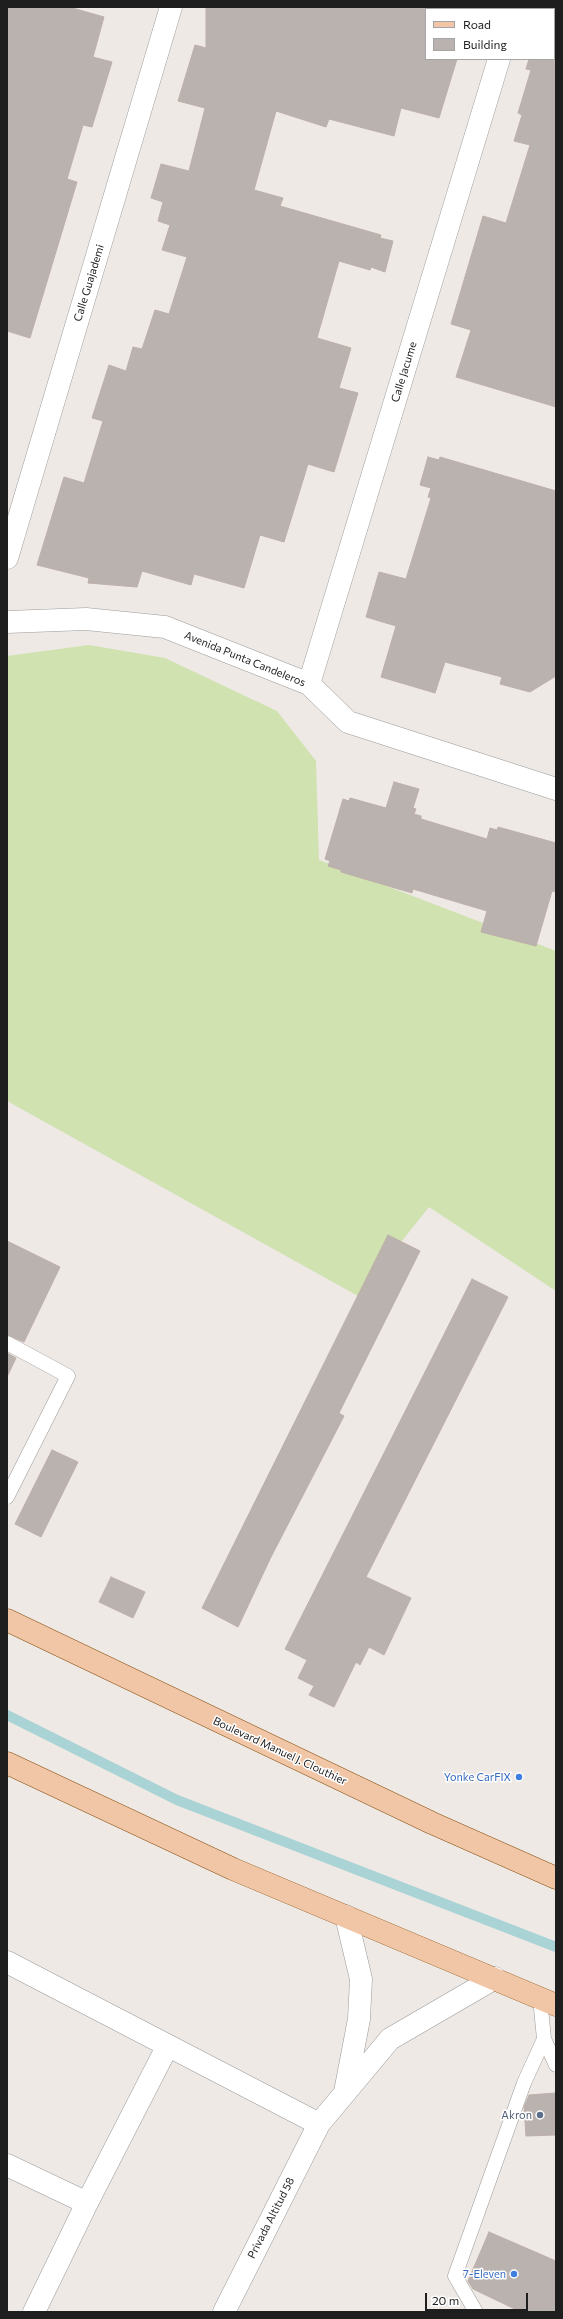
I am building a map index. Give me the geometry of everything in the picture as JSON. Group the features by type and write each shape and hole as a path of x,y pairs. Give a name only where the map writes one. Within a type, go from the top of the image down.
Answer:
{"main road":[{"name":"Boulevard Manuel J. Clouthier","path":"7,1620 432,1824 556,1878"},
{"path":"7,1763 233,1868 548,2001"}],"street":[{"name":"Calle Guajademi","path":"7,558 171,7"},
{"name":"Calle Jacume","path":"308,684 499,60"},
{"name":"Avenida Punta Candeleros","path":"7,622 86,619 165,627 308,684 348,722 556,789"},
{"name":"Privada Altitud 58","path":"344,2093 359,2019 361,1979 346,1916"},
{"path":"7,1962 167,2047 318,2124"},
{"name":"Privada Altitud 58","path":"224,2312 318,2124 390,2039 495,1978"},
{"path":"34,2312 87,2203 167,2047"},
{"path":"7,2165 87,2203"}],"lane":[{"path":"7,1343 68,1376 7,1497"},
{"path":"476,2312 455,2276 524,2082 544,2039 548,2001"},
{"path":"544,2039 556,2065"}],"green space":[{"path":"89,645 165,658 277,711 316,761 319,860 556,951 556,1291 429,1207 358,1296 7,1101 7,656"}],"building":[{"path":"7,7 69,7 104,17 93,57 112,62 92,127 83,125 67,179 77,182 30,338 7,331"},
{"path":"206,7 473,7 425,8 425,60 457,60 439,118 401,108 394,136 329,119 326,127 276,111 254,190 283,198 280,206 381,235 380,238 393,241 385,272 371,267 370,270 339,261 317,338 351,348 339,388 358,393 334,472 308,464 284,542 260,535 244,588 194,574 191,585 142,571 137,587 88,583 89,578 37,565 64,477 84,483 103,421 92,418 109,365 126,371 133,347 142,349 155,310 169,314 187,257 162,250 170,225 158,221 163,202 151,198 161,164 189,171 205,108 178,101 195,45 206,48"},
{"path":"556,7 556,407 456,377 471,330 451,324 483,216 506,223 530,145 514,141 522,115 518,113 531,70 526,69 529,60 555,60 555,8 544,8"},
{"path":"428,457 439,460 440,457 556,491 556,676 530,692 500,684 502,677 445,662 435,693 381,677 396,626 366,617 379,572 406,579 431,498 428,497 431,488 420,485"},
{"path":"394,782 419,789 413,808 416,809 414,814 421,816 421,819 487,839 490,828 497,830 498,827 556,843 556,892 552,891 536,946 481,932 487,911 413,889 412,893 341,872 341,870 328,866 330,861 325,859 343,799 349,801 350,798 386,808"},
{"path":"388,1235 420,1251 339,1413 344,1416 271,1557 238,1627 202,1608"},
{"path":"7,1241 60,1267 24,1342 7,1335"},
{"path":"472,1279 508,1297 366,1577 411,1598 384,1655 369,1647 360,1665 356,1662 334,1707 309,1695 314,1686 298,1678 307,1660 285,1649"},
{"path":"7,1353 16,1358 7,1377"},
{"path":"52,1450 78,1462 41,1537 15,1524"},
{"path":"111,1577 145,1592 133,1618 99,1602"},
{"name":"Akron","path":"556,2093 556,2135 526,2136 524,2107 529,2095"},
{"name":"7-Eleven","path":"489,2232 556,2261 556,2312 521,2312 473,2289 468,2281"}],"waterway":[{"path":"7,1715 177,1800 556,1947"}],"place":[{"name":"Yonke CarFIX","path":"519,1777"},
{"name":"Akron","path":"540,2115"},
{"name":"7-Eleven","path":"514,2274"}]}
